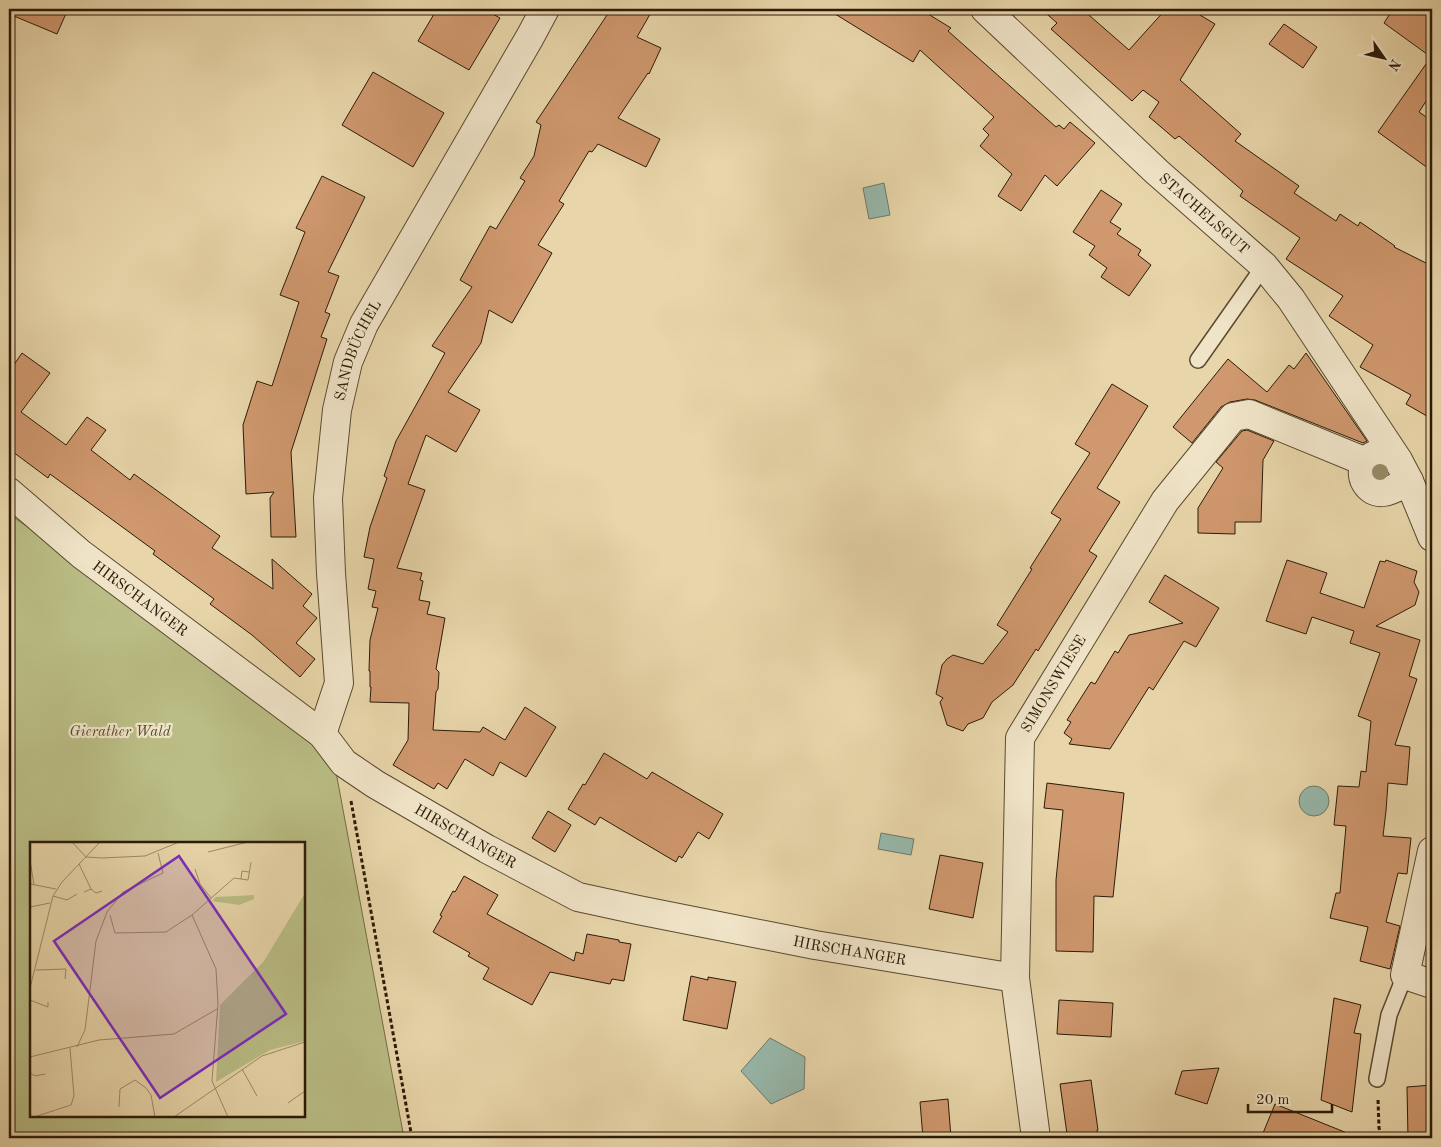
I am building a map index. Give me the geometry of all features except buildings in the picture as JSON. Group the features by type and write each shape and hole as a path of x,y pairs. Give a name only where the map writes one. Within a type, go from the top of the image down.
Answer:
{"street":[{"name":"SANDBÜCHEL","path":"322,734 338,684 328,498 337,410 348,362 364,324 545,9"},
{"name":"STACHELSGUT","path":"985,9 1157,172 1264,266 1291,299 1390,448 1409,481 1432,537"},
{"name":"SIMONSWIESE","path":"1036,1138 1015,978 1020,738 1165,501 1233,417 1249,414 1366,462"},
{"path":"1390,448 1366,462 1362,474 1364,481 1374,491 1382,492 1389,491 1409,481"},
{"name":"HIRSCHANGER","path":"9,492 81,554 322,734 344,763 375,784 487,849 578,897 815,945 1015,978"},
{"path":"1432,852 1405,975 1432,984"}],"lane":[{"path":"1198,360 1264,266"},
{"path":"1377,1079 1389,1015 1405,975"}],"path":[{"path":"344,763 412,1138"},
{"path":"1377,1079 1382,1138"}],"green space":[{"name":"Gierather Wald","path":"9,514 101,578 315,737 336,772 404,1138 9,1138"}],"water":[{"path":"884,183 890,215 869,219 863,188"},
{"path":"1314,786 1325,790 1329,801 1325,812 1314,816 1303,812 1299,801 1303,790"},
{"path":"881,833 914,839 911,855 878,849"},
{"path":"770,1038 805,1057 804,1089 771,1104 741,1071"}]}
